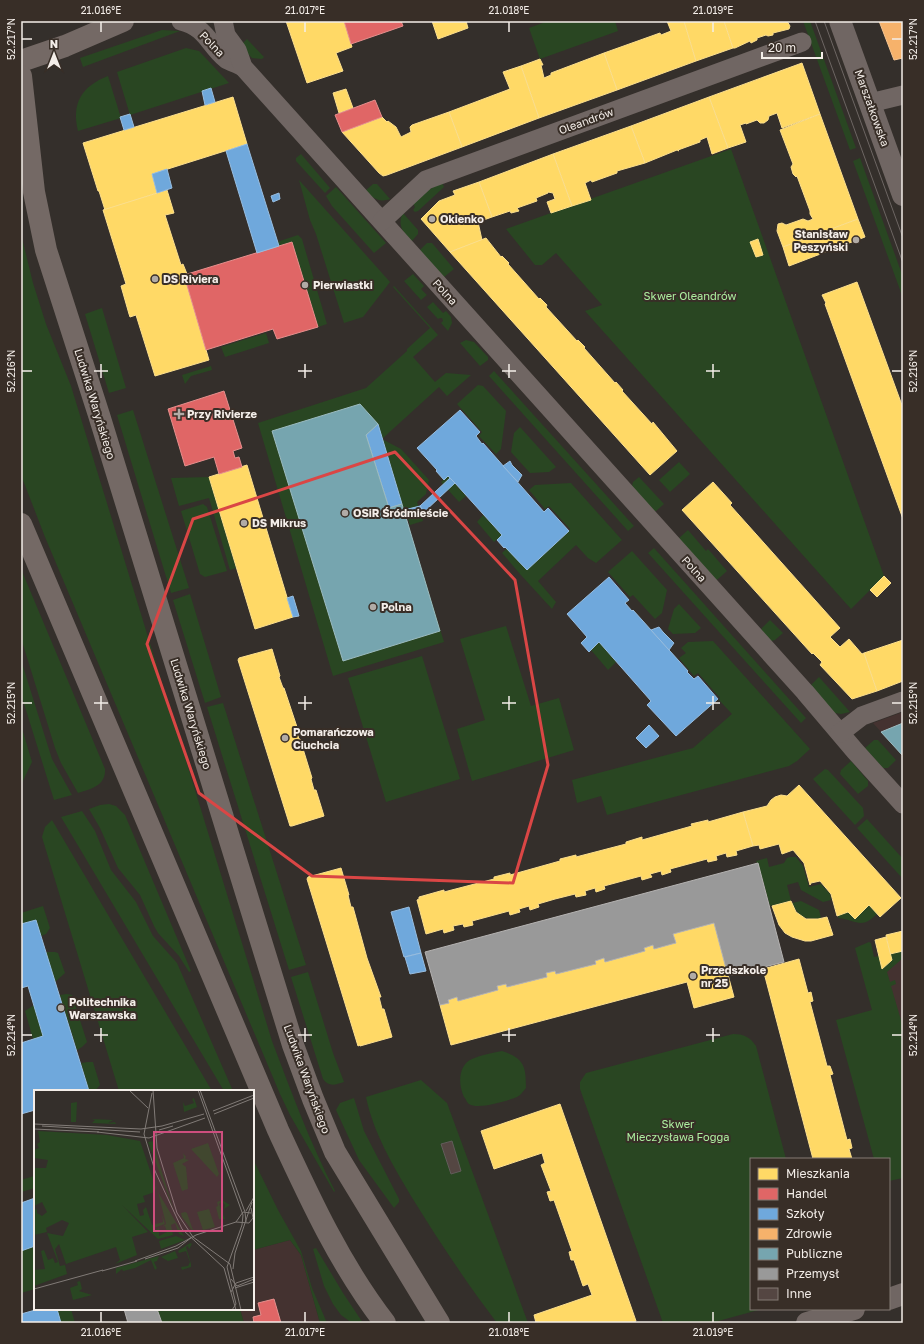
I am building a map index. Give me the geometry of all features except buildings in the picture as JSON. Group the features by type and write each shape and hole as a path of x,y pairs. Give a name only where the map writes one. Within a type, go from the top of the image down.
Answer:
{"main road":[{"path":"21,61 58,48 123,21"},
{"name":"Ludwika Waryńskiego","path":"21,76 34,192 46,250 99,415 293,1044 313,1099 335,1152 439,1323"},
{"path":"21,524 278,1130 321,1220 362,1290 385,1323"}],"street":[{"name":"Polna","path":"181,21 188,23 199,30 227,59 243,67 903,804"},
{"name":"Polna","path":"223,21 226,35 237,50 243,67"},
{"name":"Marszałkowska","path":"840,21 903,195"},
{"name":"Oleandrów","path":"382,221 426,180 802,42"},
{"path":"870,103 903,94"},
{"path":"840,733 862,716 903,701"},
{"path":"890,1299 903,1294"},
{"path":"807,1323 851,1310"}],"highlighted area":[{"path":"395,452 515,580 548,765 513,883 312,876 199,793 147,644 193,519"}],"shaded area":[{"path":"903,712 903,756 873,723"},
{"path":"903,956 903,1036 886,971"},
{"path":"290,1240 301,1255 320,1323 244,1323 240,1310 254,1310 254,1250"}],"green space":[{"path":"548,21 615,21 618,31 540,59 529,28"},
{"path":"803,21 810,21 856,148 850,150"},
{"path":"162,30 180,31 83,67 80,58"},
{"path":"247,39 264,57 262,59 252,58 240,46"},
{"path":"186,48 199,51 229,83 130,115 117,72"},
{"path":"108,76 121,118 78,131 76,112 81,97 85,90 91,85"},
{"name":"Skwer Oleandrów","path":"731,149 884,576 851,609 585,311 602,305 556,253 542,265 535,265 506,229"},
{"path":"301,154 330,188 325,193 296,161 296,158"},
{"path":"860,158 903,277 903,298 853,161"},
{"path":"299,180 390,282 363,317 344,323 316,234 310,220"},
{"path":"442,182 444,187 418,211 415,212 413,210 415,207 413,203 425,192"},
{"path":"373,184 377,184 390,199 379,200 365,191"},
{"path":"336,187 386,243 374,253 332,206 326,196"},
{"path":"403,213 418,230 418,234 411,242 403,232 401,225 401,217"},
{"path":"21,234 33,283 46,324 71,386 272,1041 301,1117 335,1191 334,1192 290,1115 280,1094 45,537 21,475"},
{"path":"298,235 302,239 327,324 318,327 292,243 279,246 277,242"},
{"path":"427,243 432,243 454,269 444,277 419,251"},
{"path":"413,274 424,286 421,289 427,295 421,300 404,281"},
{"name":"OSiR Śródmieście","path":"394,286 438,335 413,357 435,382 446,373 471,375 447,396 439,387 382,439 401,449 429,480 426,494 417,502 423,521 410,525 408,518 406,518 444,642 333,676 258,423 366,388 430,328 393,287"},
{"path":"433,302 443,313 446,311 451,317 452,323 448,331 441,323 443,321 442,318 438,319 427,307"},
{"path":"102,308 126,388 109,393 85,314"},
{"path":"266,333 269,343 225,357 221,347"},
{"path":"466,340 474,342 488,357 488,360 480,366 460,343"},
{"path":"211,366 212,370 191,376 185,384 182,375"},
{"path":"494,371 634,526 628,531 489,376"},
{"path":"478,385 483,386 506,411 501,449 496,454 479,436 482,432 457,404"},
{"path":"133,410 189,588 171,593 117,415"},
{"path":"520,427 556,467 549,472 530,473 511,452 514,433"},
{"path":"679,462 690,474 670,492 659,480"},
{"path":"448,476 466,496 459,502 441,482"},
{"path":"209,477 236,568 230,570 209,498 179,506 171,478"},
{"path":"639,477 664,504 656,511 653,511 632,486 633,482"},
{"path":"571,483 622,540 596,563 588,558 576,545 538,581 556,602 552,609 502,553 507,548 527,570 569,531 570,529 549,506 545,509 529,490 535,485"},
{"path":"203,504 207,507 227,571 205,577 200,574 181,511"},
{"path":"483,515 502,535 494,542 477,522"},
{"path":"688,530 706,551 708,549 727,571 718,579 716,580 678,539"},
{"path":"654,548 806,718 801,723 648,553"},
{"path":"632,551 667,590 662,613 655,619 633,595 630,597 608,572"},
{"path":"21,569 105,769 105,775 97,786 78,793 61,763 55,748 21,638"},
{"path":"190,594 221,697 205,703 173,600"},
{"path":"679,604 701,628 695,633 673,634 668,629 674,609"},
{"path":"770,620 783,633 775,640 771,641 761,630"},
{"path":"506,626 531,706 559,698 574,750 472,781 457,729 485,720 460,639"},
{"path":"713,641 810,749 789,766 607,815 601,796 577,803 572,780 693,748 732,714 698,673 694,676 679,658 686,653 681,648 688,642"},
{"path":"599,642 616,662 608,670 591,650"},
{"path":"422,656 460,779 386,802 348,678"},
{"path":"21,660 52,759 72,795 54,800 21,694"},
{"path":"819,677 850,712 841,714 835,713 810,686"},
{"path":"223,703 306,965 289,970 207,707"},
{"path":"21,725 32,762 21,785"},
{"path":"874,740 878,740 896,760 888,768 883,768 865,748"},
{"path":"851,761 868,781 868,786 858,794 840,774 841,770"},
{"path":"825,769 828,770 863,808 864,816 855,825 813,779"},
{"path":"109,804 116,806 125,815 191,971 189,972 179,956 158,933 140,895 118,868 100,828 89,809 100,805"},
{"path":"82,811 95,831 111,870 136,902 153,936 177,963 233,1090 223,1090 61,817"},
{"path":"867,819 903,859 903,879 857,828"},
{"path":"52,820 211,1090 119,1090 42,837 45,827"},
{"path":"796,857 803,866 809,887 821,884 830,894 831,900 823,902 801,890 798,882 787,885 791,901 770,906 758,863 756,861 767,858 769,867 784,863 787,858"},
{"path":"801,901 819,910 821,918 811,919 800,914 792,903"},
{"path":"869,905 877,914 867,922 859,923 838,918 839,915 848,912 855,919"},
{"path":"43,906 50,928 46,934 41,936 36,920 21,924 21,913"},
{"path":"869,942 871,943 874,957 879,956 882,969 890,954 903,951 903,958 887,972 890,982 895,980 896,984 891,986 903,1027 903,1178 890,1181 890,1158 874,1158 836,1020 872,1010 855,948"},
{"path":"46,952 58,953 65,973 55,982"},
{"path":"308,972 333,1053 344,1082 338,1084 332,1085 325,1082 323,1079 291,977"},
{"path":"60,995 72,995 87,1042 77,1050"},
{"path":"34,1005 43,1036 33,1039 25,1011"},
{"name":"Skwer Mieczysława Fogga","path":"733,1034 746,1037 756,1046 786,1158 750,1158 750,1310 758,1310 711,1323 663,1323 580,1089 580,1082 586,1073"},
{"path":"502,1051 515,1057 522,1064 525,1074 526,1088 517,1097 500,1103 479,1106 469,1104 462,1092 460,1081 460,1076 464,1066 472,1059"},
{"path":"93,1062 100,1085 96,1090 89,1090 81,1063"},
{"path":"421,1080 447,1103 528,1323 497,1323 442,1245 397,1173 384,1148 373,1123 366,1097"},
{"path":"354,1098 364,1131 399,1199 399,1202 394,1208 359,1160 336,1110 340,1103"},
{"path":"254,1161 278,1210 301,1251 312,1288 327,1323 320,1323 301,1255 290,1240 254,1250"},
{"path":"34,1176 34,1188 21,1192 21,1180"},
{"path":"34,1246 34,1289 21,1293 21,1251"},
{"path":"316,1248 363,1323 352,1323 341,1315 333,1304 324,1286 313,1249"},
{"path":"57,1310 71,1310 75,1323 61,1323"},
{"path":"157,1310 240,1310 244,1323 162,1323"}],"tram line":[{"path":"815,21 903,263"},
{"path":"824,21 903,238"}],"place":[{"name":"Okienko","path":"432,219"},
{"name":"Stanisław Peszyński","path":"856,240"},
{"name":"DS Riviera","path":"155,279"},
{"name":"Pierwiastki","path":"305,285"},
{"name":"Przy Rivierze","path":"179,414"},
{"name":"OSiR Śródmieście","path":"345,513"},
{"name":"DS Mikrus","path":"244,523"},
{"name":"Polna","path":"373,607"},
{"name":"Pomarańczowa Ciuchcia","path":"285,738"},
{"name":"Przedszkole nr 25","path":"693,976"},
{"name":"Politechnika Warszawska","path":"61,1008"}]}
